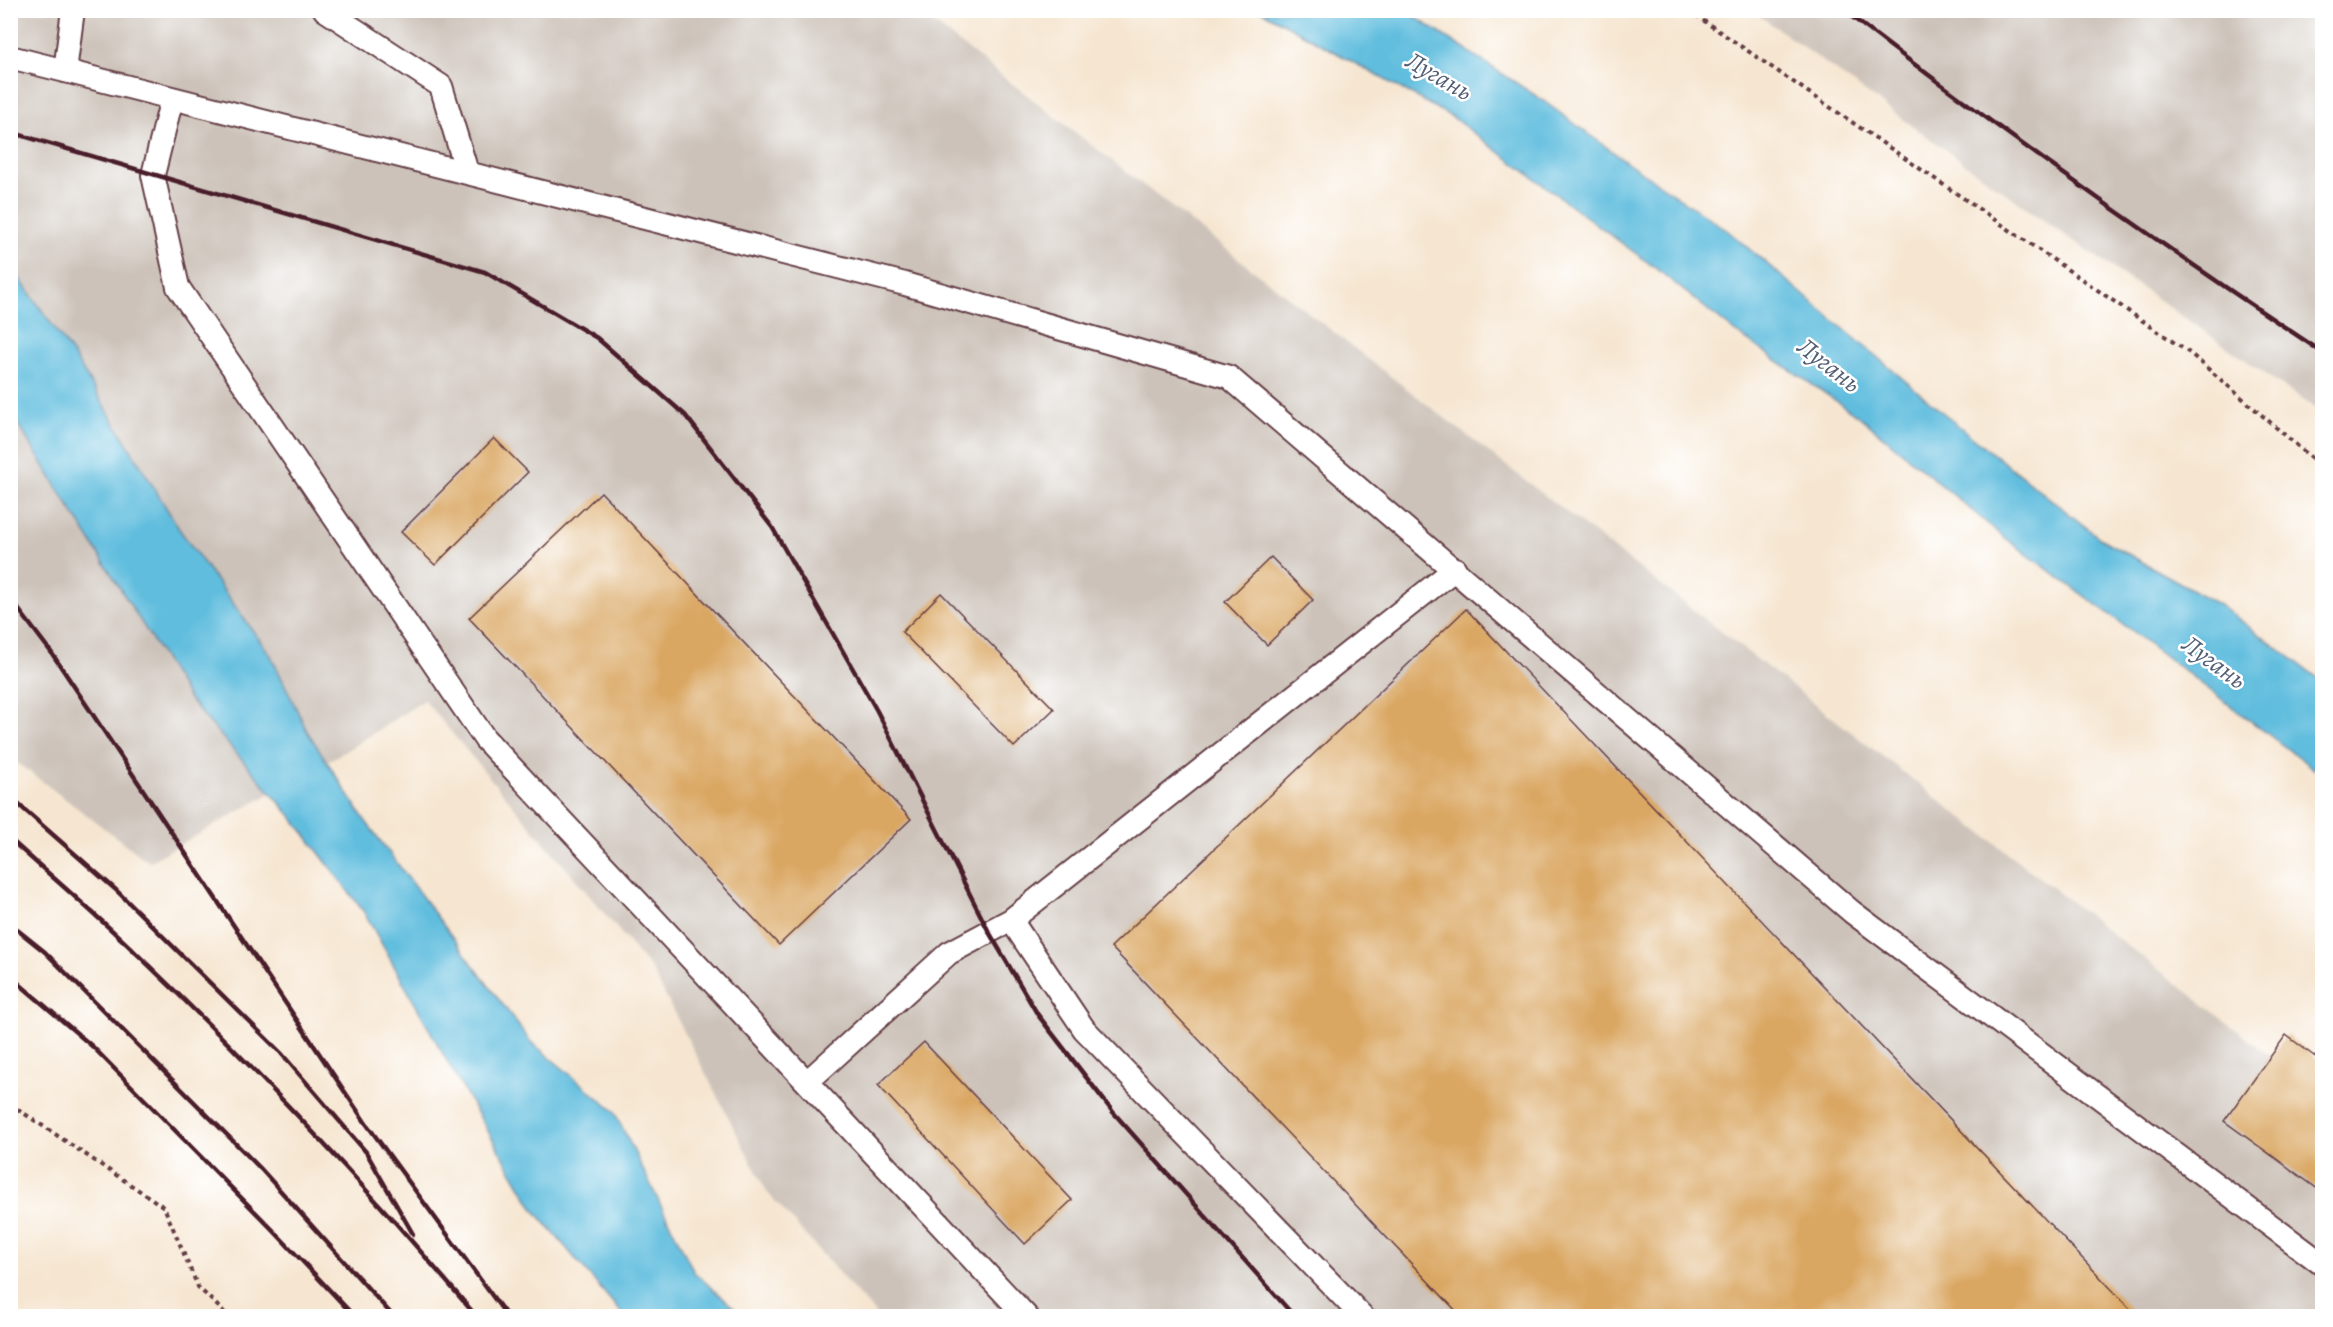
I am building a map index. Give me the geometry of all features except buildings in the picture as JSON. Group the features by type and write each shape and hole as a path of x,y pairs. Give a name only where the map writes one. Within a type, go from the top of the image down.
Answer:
{"lane":[{"path":"65,70 73,10"},
{"path":"325,10 441,86 467,172"},
{"path":"10,57 905,284 1229,377 1852,912 2322,1264"},
{"path":"172,98 153,175 178,287 485,739 1026,1317"},
{"path":"807,1082 949,953 1011,920 1455,569"},
{"path":"1011,920 1084,1029 1362,1317"}],"path":[{"path":"1688,10 2191,354 2322,467"},
{"path":"10,1104 164,1207 198,1287 228,1317"}],"shaded area":[{"path":"10,11 918,11 2322,1096 2322,1316 877,1316 767,1192 652,970 424,700 349,749 149,862 11,758"},
{"path":"1753,11 2322,11 2322,413 2039,217"}],"water":[{"name":"Лугань","path":"1261,11 1406,11 1541,99 1627,162 1728,231 1967,433 2101,539 2218,604 2322,681 2322,775 2006,539 1861,418 1738,334 1658,270 1452,117"},
{"path":"10,265 74,356 179,529 271,656 307,731 364,819 530,1041 614,1111 694,1272 743,1316 624,1316 535,1211 452,1070 364,912 292,817 189,699 11,413"}],"railway":[{"path":"1843,10 2080,186 2322,352"},
{"path":"10,132 485,272 597,338 685,415 772,527 877,711 989,932 1038,1015 1113,1112 1294,1316"},
{"path":"10,598 51,652 365,1122 507,1316"},
{"path":"10,797 116,890 281,1053 366,1152 413,1234"},
{"path":"10,839 122,940 269,1086 354,1176 476,1316"},
{"path":"10,924 45,952 260,1168 393,1316"},
{"path":"10,976 93,1047 354,1316"}]}
